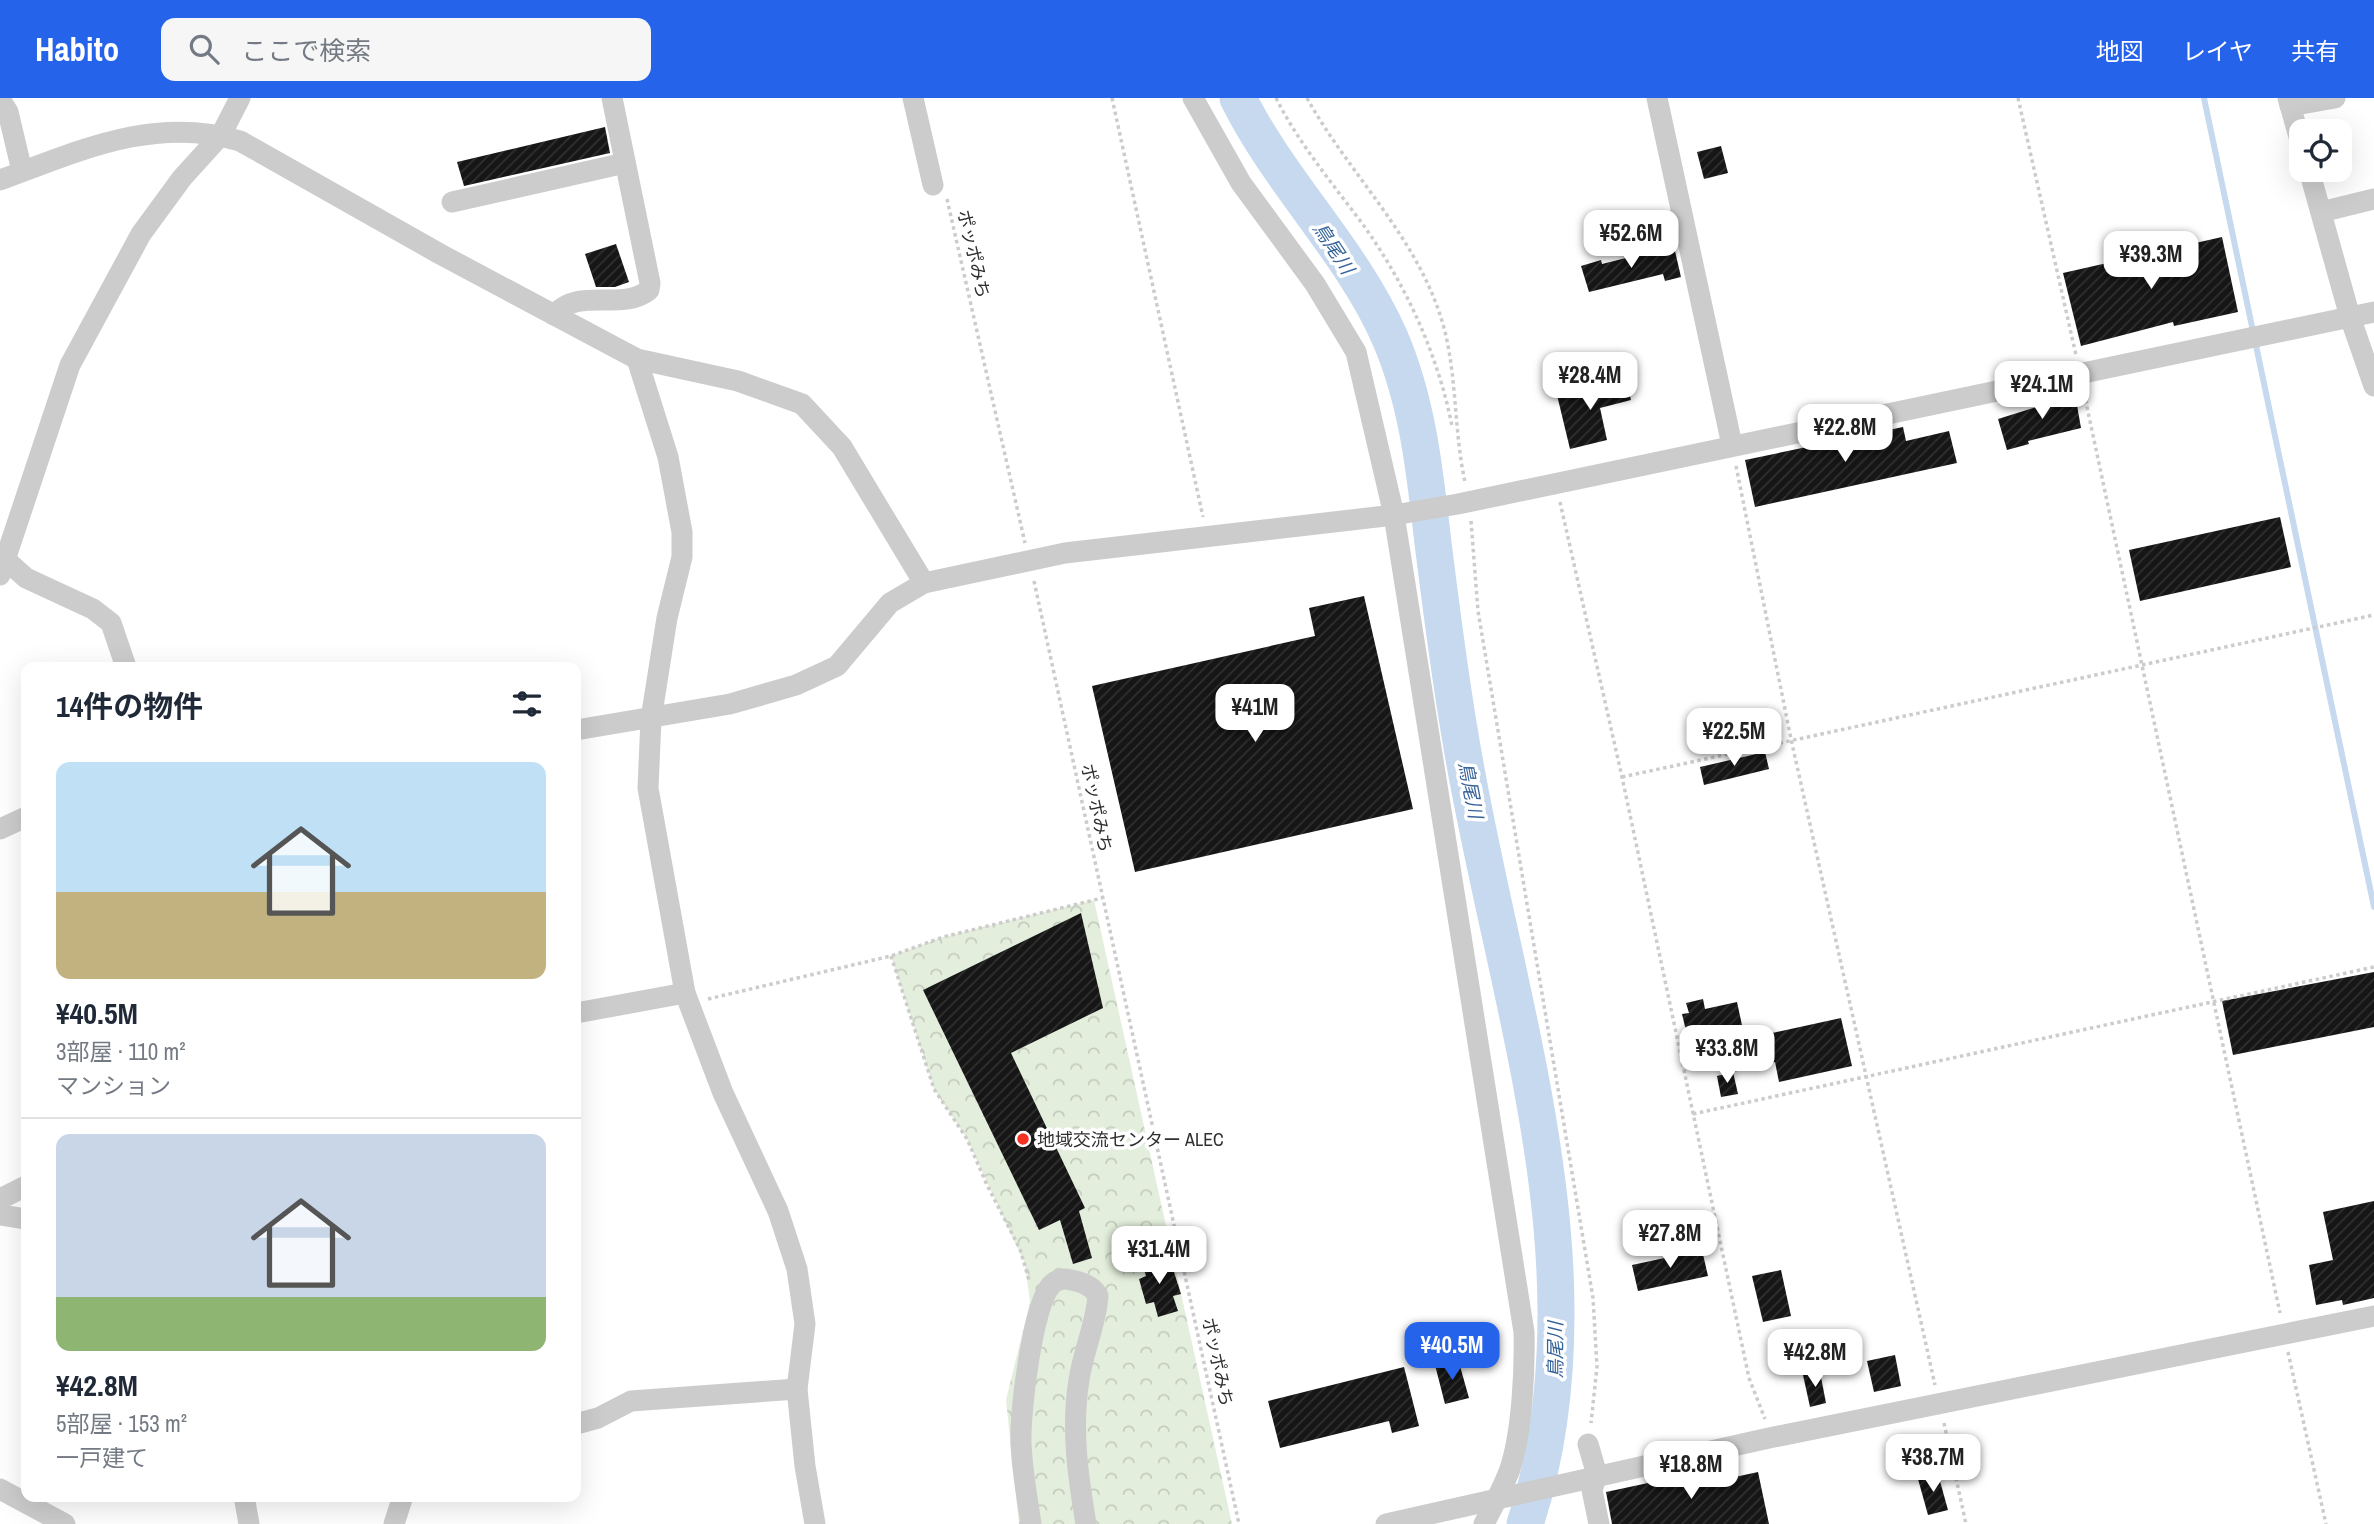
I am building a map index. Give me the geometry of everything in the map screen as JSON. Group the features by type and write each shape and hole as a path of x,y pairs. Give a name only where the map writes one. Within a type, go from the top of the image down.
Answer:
{"street":[{"path":"124,662 111,623 93,609 3,568 10,521 70,365 141,234 182,178 220,135 240,98"},
{"path":"554,315 573,301 632,297 649,290 650,283 612,98"},
{"path":"913,98 939,189"},
{"path":"1193,98 1241,183 1315,284 1356,352 1399,514 1445,845 1524,1332 1524,1373 1513,1455 1484,1524"},
{"path":"1657,98 1732,445"},
{"path":"2294,119 2289,102 2335,98"},
{"path":"0,99 8,112 22,172"},
{"path":"0,180 101,143 139,133 161,131 220,135 264,153 440,254 637,359 738,381 802,404 842,447 924,583"},
{"path":"452,202 625,163"},
{"path":"2312,182 2350,317 2374,386"},
{"path":"2321,212 2374,199"},
{"path":"581,729 730,704 796,685 837,666 890,603 924,583 1029,560 1114,546 1207,538 1399,514 1464,503 2374,312"},
{"path":"637,359 668,457 682,532 682,557 667,618 651,719 648,788 687,998 723,1093 778,1211 797,1269 805,1324 797,1388 815,1524"},
{"path":"0,829 21,819"},
{"path":"581,1012 687,998"},
{"path":"0,1199 21,1188"},
{"path":"0,1215 21,1218"},
{"path":"1031,1524 1022,1464 1023,1392 1049,1287 1060,1279 1073,1280 1091,1287 1097,1296 1080,1373 1075,1423 1076,1465 1086,1524"},
{"path":"1386,1524 1589,1476 1769,1438 2374,1316"},
{"path":"581,1423 598,1419 631,1401 797,1388"},
{"path":"1588,1444 1589,1476 1599,1524"},
{"path":"7,1492 30,1524"},
{"path":"25,1502 65,1524"},
{"path":"245,1502 249,1524"},
{"path":"394,1524 401,1502"}],"path":[{"path":"1112,98 1207,538"},
{"path":"1276,98 1402,286 1446,395 1456,443"},
{"path":"1307,98 1417,260 1444,328 1480,624 1593,1298 1597,1367 1588,1444"},
{"path":"2018,98 2326,1524"},
{"name":"ポッポみち","path":"939,189 1029,560 1239,1524"},
{"path":"1732,445 1791,739 1965,1524"},
{"path":"1556,484 1622,777 1749,1378 1763,1409 1769,1438"},
{"path":"1622,777 2374,615"},
{"path":"687,998 891,956 943,937 1102,898"},
{"path":"891,956 934,1089 967,1139 1020,1249 1030,1292"},
{"path":"1693,1114 2374,967"}],"green space":[{"path":"1094,900 1232,1524 1019,1524 1006,1400 1030,1302 1025,1264 967,1139 934,1089 891,956 943,937"}],"building":[{"path":"605,127 610,153 464,186 457,162"},
{"path":"1721,146 1728,173 1704,179 1697,152"},
{"path":"2222,237 2238,312 2174,326 2173,322 2081,346 2063,273"},
{"path":"616,244 629,282 615,287 596,287 585,254"},
{"path":"1675,251 1681,277 1665,281 1663,274 1589,292 1581,266 1601,260 1602,264 1650,252 1651,256"},
{"path":"1626,380 1631,400 1600,408 1607,440 1570,449 1557,395"},
{"path":"2074,388 2081,428 2028,441 2029,444 2007,450 1998,419 2059,400 2057,392"},
{"path":"1903,427 1906,441 1949,431 1957,463 1755,507 1745,460"},
{"path":"2280,517 2291,567 2140,601 2129,550"},
{"path":"1364,596 1413,809 1135,872 1092,686 1315,636 1309,608"},
{"path":"1765,752 1769,769 1704,785 1700,767"},
{"name":"地域交流センター ALEC","path":"1081,913 1103,1008 1011,1053 1085,1208 1079,1211 1092,1258 1073,1264 1060,1220 1039,1230 923,990"},
{"path":"2374,972 2374,1027 2233,1055 2222,1001"},
{"path":"1703,999 1705,1009 1737,1002 1745,1039 1841,1018 1852,1066 1779,1082 1775,1062 1733,1072 1725,1035 1689,1043 1682,1014 1689,1013 1686,1003"},
{"path":"1733,1072 1738,1094 1721,1097 1717,1076"},
{"path":"2374,1201 2374,1298 2343,1305 2342,1300 2316,1305 2309,1265 2333,1260 2323,1212"},
{"path":"1702,1250 1708,1276 1638,1291 1632,1265"},
{"path":"1160,1254 1165,1271 1173,1269 1181,1294 1173,1296 1178,1311 1158,1317 1154,1302 1146,1304 1139,1279 1146,1276 1141,1260"},
{"path":"1781,1270 1791,1316 1763,1322 1752,1276"},
{"path":"1895,1355 1901,1386 1874,1392 1867,1361"},
{"path":"1458,1359 1469,1398 1445,1404 1435,1365"},
{"path":"1404,1367 1419,1426 1392,1433 1389,1421 1280,1448 1268,1401"},
{"path":"1820,1372 1826,1403 1810,1407 1803,1375"},
{"path":"1718,1468 1721,1480 1758,1472 1769,1524 1612,1524 1606,1492"},
{"path":"1938,1474 1948,1510 1928,1515 1918,1479"}],"waterway":[{"name":"鳥尾川","path":"1238,98 1274,159 1336,246 1374,306 1400,363 1414,413 1460,735 1521,1029 1539,1130 1552,1230 1556,1329 1548,1427 1525,1524"},
{"path":"2204,98 2374,907"}],"place":[{"name":"地域交流センター ALEC","path":"1023,1139"}]}
